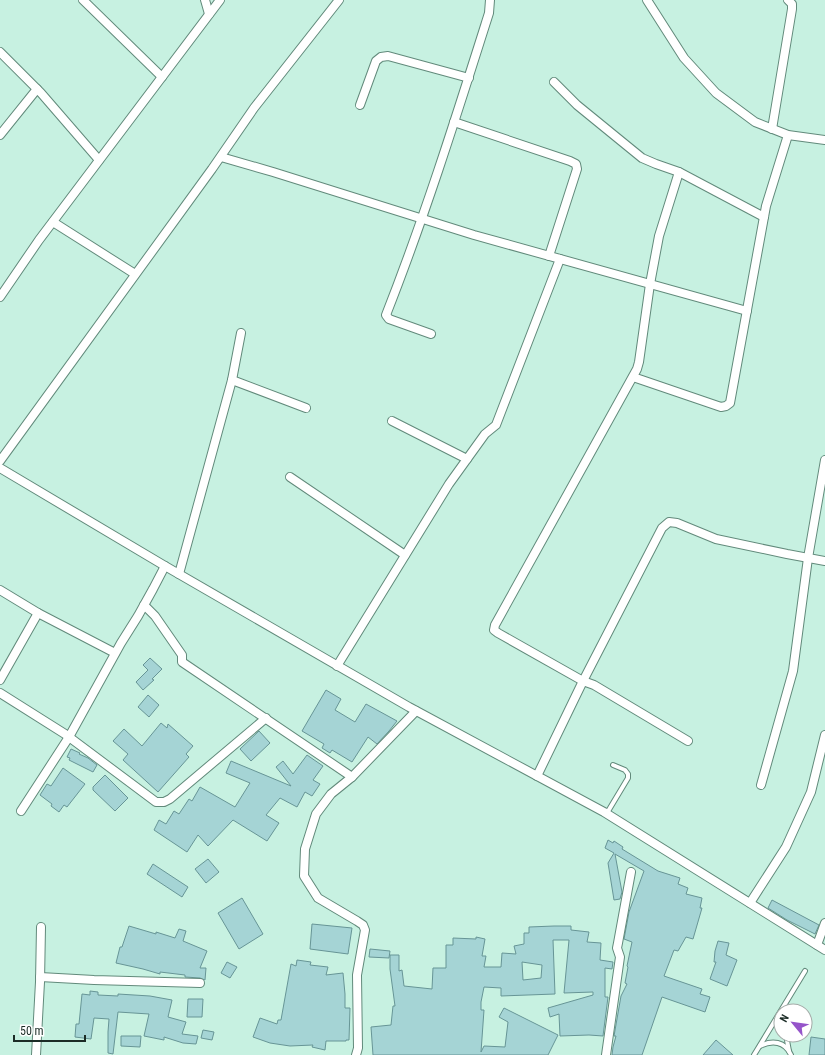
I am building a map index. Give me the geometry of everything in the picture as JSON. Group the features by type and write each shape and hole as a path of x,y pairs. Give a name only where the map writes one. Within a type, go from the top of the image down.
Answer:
{"street":[{"path":"83,0 162,77"},
{"path":"205,0 210,14"},
{"path":"0,297 53,222 220,0"},
{"path":"0,461 221,157 254,108 339,0"},
{"path":"432,334 389,318 386,315 422,219 469,78 490,13 490,0"},
{"path":"647,0 684,58 716,93 755,122 788,135 825,140"},
{"path":"772,129 792,9 792,4 788,0"},
{"path":"0,52 37,89 99,160"},
{"path":"360,105 376,61 388,56 469,78"},
{"path":"554,82 577,105 642,158 678,172 764,217"},
{"path":"0,135 37,89"},
{"path":"454,122 576,164 577,169 549,256"},
{"path":"632,377 721,407 730,403 766,206 788,135"},
{"path":"221,157 474,235 747,311"},
{"path":"678,172 659,236 637,369 495,625 494,630 583,681 594,685 688,741"},
{"path":"53,222 135,274"},
{"path":"337,666 449,484 486,434 496,424 560,259"},
{"path":"179,574 232,380 241,333"},
{"path":"232,380 306,408"},
{"path":"392,420 467,459"},
{"path":"761,785 793,671 808,558 825,460"},
{"path":"0,468 337,666 416,711 607,814 825,950"},
{"path":"290,477 405,555"},
{"path":"537,776 583,681 662,528 669,522 677,523 716,539 825,561"},
{"path":"21,812 69,737 165,566"},
{"path":"0,590 38,614 115,653"},
{"path":"144,605 155,616 182,655 182,662 352,777"},
{"path":"0,680 38,614"},
{"path":"0,692 69,737 156,802 164,802 170,799 266,718"},
{"path":"356,1055 358,1048 357,975 365,930 363,925 318,898 304,876 305,849 316,814 331,794 352,777 416,711"},
{"path":"750,903 786,847 811,792 825,735"},
{"path":"606,1055 620,957 617,948 631,872"},
{"path":"817,945 825,923"},
{"path":"36,1055 41,927"},
{"path":"40,977 200,983"}],"lane":[{"path":"607,814 628,778 628,774 625,770 613,765"},
{"path":"786,1003 805,971"},
{"path":"754,1055 773,1025"},
{"path":"760,1046 767,1042 776,1042 784,1045 790,1053"},
{"path":"788,1043 790,1053"}],"building":[{"path":"150,658 162,669 152,679 154,680 143,690 136,682 148,670 143,665"},
{"path":"326,690 341,699 335,710 355,722 366,704 397,721 377,744 368,737 352,762 332,750 330,753 322,748 324,744 302,731"},
{"path":"148,695 159,705 149,717 138,707"},
{"path":"161,723 167,728 168,724 193,746 186,754 189,757 158,792 123,760 128,754 113,741 124,729 142,746"},
{"path":"259,731 270,743 251,761 240,749"},
{"path":"71,749 80,753 79,754 88,758 97,765 93,772 69,760 70,758 67,757"},
{"path":"307,755 323,766 313,780 320,784 312,796 305,792 297,807 280,798 266,815 279,823 267,841 233,820 208,846 198,835 187,852 154,830 159,820 166,824 174,811 179,814 189,799 192,801 200,787 235,807 250,783 226,773 231,761 291,786 276,767 283,761 293,774"},
{"path":"63,768 85,784 67,807 64,805 59,812 51,806 52,804 40,795 47,784 51,786"},
{"path":"105,775 128,798 115,811 93,790 93,787"},
{"path":"608,840 613,843 614,841 623,847 622,849 658,871 680,878 678,884 688,888 686,894 702,898 700,908 702,908 693,939 686,937 678,951 674,950 664,976 702,989 700,994 710,997 705,1012 662,997 642,1055 612,1055 621,996 627,984 625,983 627,966 632,942 624,939 629,912 644,871 615,854 622,892 620,899 614,900 608,863 614,853 605,848"},
{"path":"208,859 219,872 206,883 195,869"},
{"path":"153,864 188,887 182,897 147,874"},
{"path":"242,898 263,934 239,949 218,913"},
{"path":"772,900 819,925 815,934 787,920 768,908"},
{"path":"312,924 352,928 348,954 310,949"},
{"path":"129,926 175,938 179,929 186,931 183,941 207,951 200,968 206,968 205,980 200,978 185,977 185,975 160,972 160,974 116,963 120,947 122,947"},
{"path":"571,926 571,930 589,932 587,942 601,943 600,960 613,962 612,969 605,968 605,997 608,997 603,1036 560,1036 559,1014 550,1017 548,1008 593,995 593,992 564,993 569,940 553,940 555,994 501,996 501,988 484,987 481,1002 481,1010 484,1010 481,1052 484,1046 505,1047 508,1022 499,1017 504,1008 558,1035 548,1055 373,1055 371,1027 391,1025 393,1006 395,1006 390,969 390,955 399,955 399,971 402,970 404,986 432,989 433,968 446,968 446,945 453,945 453,938 476,939 476,937 485,939 482,956 486,956 484,967 501,967 502,953 516,954 514,946 524,944 524,933 529,933 529,927","holes":["522,962 542,965 541,978 523,980"]},
{"path":"718,941 729,943 726,955 737,960 727,986 710,979 716,962 714,962 715,951"},
{"path":"370,949 390,951 389,958 369,957"},
{"path":"297,960 311,962 310,965 328,967 326,975 343,973 345,1008 350,1008 349,1040 326,1041 325,1050 312,1047 313,1045 290,1046 270,1043 253,1037 260,1018 277,1024 278,1020 281,1020 291,964 296,966"},
{"path":"227,962 237,967 230,978 221,973"},
{"path":"90,991 98,992 98,995 118,996 118,994 150,996 172,1000 168,1017 186,1022 182,1034 198,1036 196,1044 183,1043 164,1037 164,1040 144,1036 149,1014 118,1012 113,1054 108,1053 109,1019 94,1018 91,1039 75,1037 76,1024 79,1024 82,994 90,995"},
{"path":"188,999 203,999 202,1017 187,1017"},
{"path":"203,1030 214,1032 212,1040 201,1038"},
{"path":"121,1036 141,1036 140,1047 121,1046"},
{"path":"813,1037 825,1039 825,1055 809,1055 810,1043 813,1043"},
{"path":"716,1040 733,1055 703,1055"}]}
